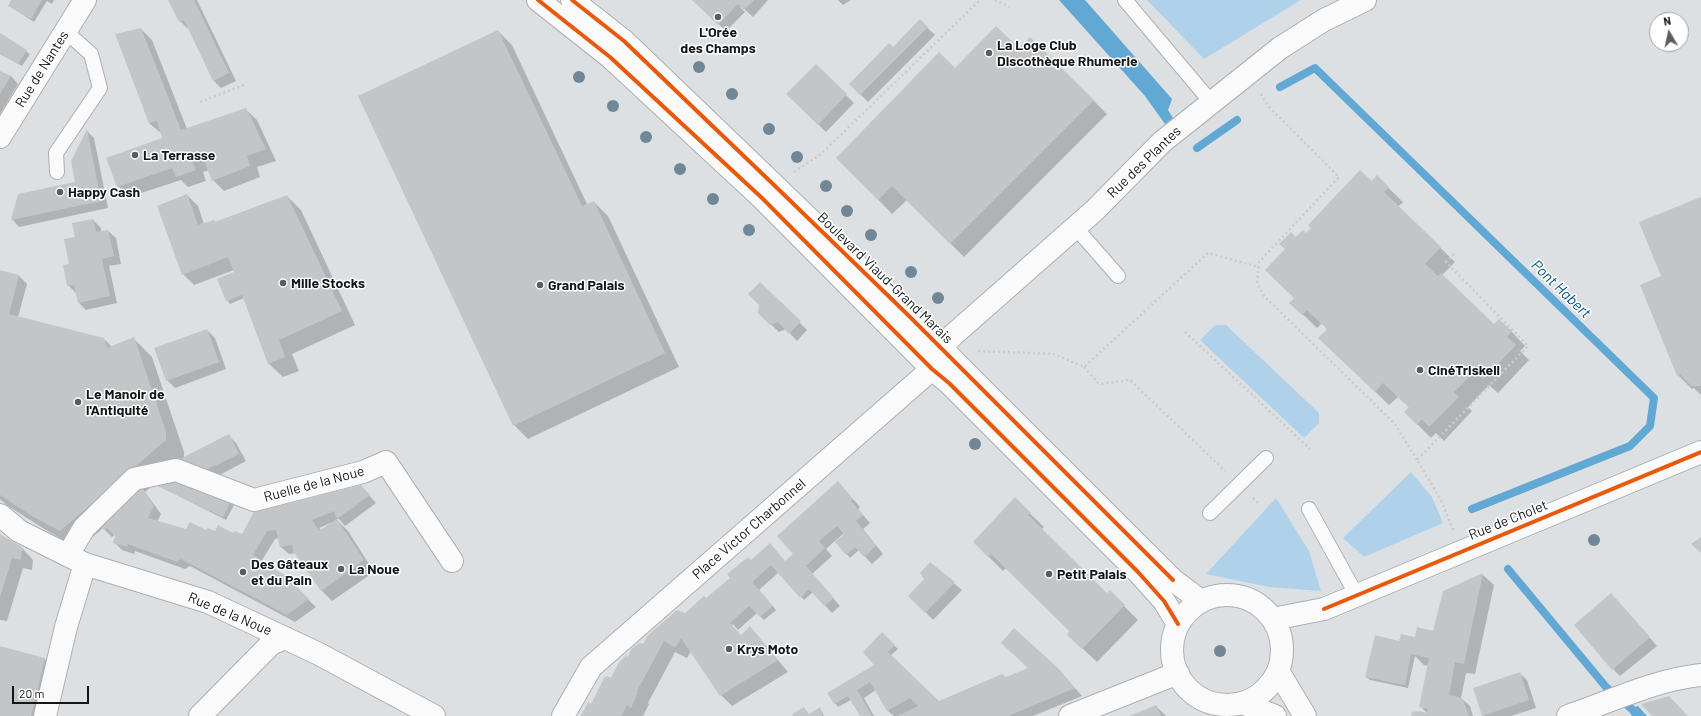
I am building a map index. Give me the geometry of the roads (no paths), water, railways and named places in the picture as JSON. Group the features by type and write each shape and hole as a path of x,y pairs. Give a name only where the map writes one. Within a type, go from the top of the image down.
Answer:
{"main road":[{"name":"Rue de Nantes","path":"0,137 85,0"},
{"name":"Boulevard Viaud-Grand Marais","path":"538,0 610,57 762,198 932,369 949,383 1138,572 1164,601 1178,624"},
{"name":"Boulevard Viaud-Grand Marais","path":"572,0 624,41 774,185 1173,580 1201,602"},
{"name":"Rue des Plantes","path":"940,348 1075,228 1162,142 1280,48 1324,20 1365,0"},
{"name":"Place Victor Charbonnel","path":"563,716 591,667 932,369 940,348"},
{"name":"Rue de Cholet","path":"1273,619 1324,609 1356,594 1701,452"},
{"name":"Ruelle de la Noue","path":"44,716 66,627 76,560 84,528 134,479 176,470 254,500 364,472 386,462 452,561"},
{"name":"Rue de la Noue","path":"0,515 19,530 76,560 208,602 285,638 434,716"},
{"path":"1232,595 1248,599 1262,607 1273,619 1279,631 1282,644 1282,658 1278,671 1270,685 1257,696 1242,702 1227,704 1212,702 1198,696 1186,686 1178,673 1173,657 1173,640 1178,624 1188,611 1201,602 1216,596 1232,595"},
{"name":"Rue de Cholet","path":"1282,644 1324,609"},
{"path":"200,716 271,644 285,638"},
{"path":"1278,671 1305,716"},
{"path":"1070,716 1178,673"},
{"path":"1578,713 1633,691 1680,677 1701,675"},
{"path":"1242,702 1275,716"}],"lane":[{"path":"1126,0 1211,102"},
{"path":"57,172 56,153 100,88 91,54 65,31"},
{"path":"1075,228 1118,276"},
{"path":"1210,513 1266,458"},
{"path":"1309,510 1356,594"}],"water":[{"path":"1059,0 1085,0 1172,99 1168,110 1173,118 1165,124 1145,96"},
{"path":"1638,706 1647,716 1632,716 1628,710"}],"waterway":[{"name":"Pont Habert","path":"1280,87 1315,68 1654,398 1650,426 1630,446 1472,509"},
{"name":"Pont Habert","path":"1197,148 1237,120"},
{"path":"1508,569 1606,687 1640,716"}],"place":[{"name":"L'Orée des Champs","path":"718,17"},
{"name":"La Loge Club Discothèque Rhumerie","path":"989,53"},
{"name":"La Terrasse","path":"135,155"},
{"name":"Happy Cash","path":"60,192"},
{"name":"Mille Stocks","path":"283,283"},
{"name":"Grand Palais","path":"540,285"},
{"name":"CinéTriskell","path":"1420,370"},
{"name":"Le Manoir de l'Antiquité","path":"78,402"},
{"name":"La Noue","path":"341,569"},
{"name":"Des Gâteaux et du Pain","path":"243,572"},
{"name":"Petit Palais","path":"1049,574"},
{"name":"Krys Moto","path":"729,649"}]}
